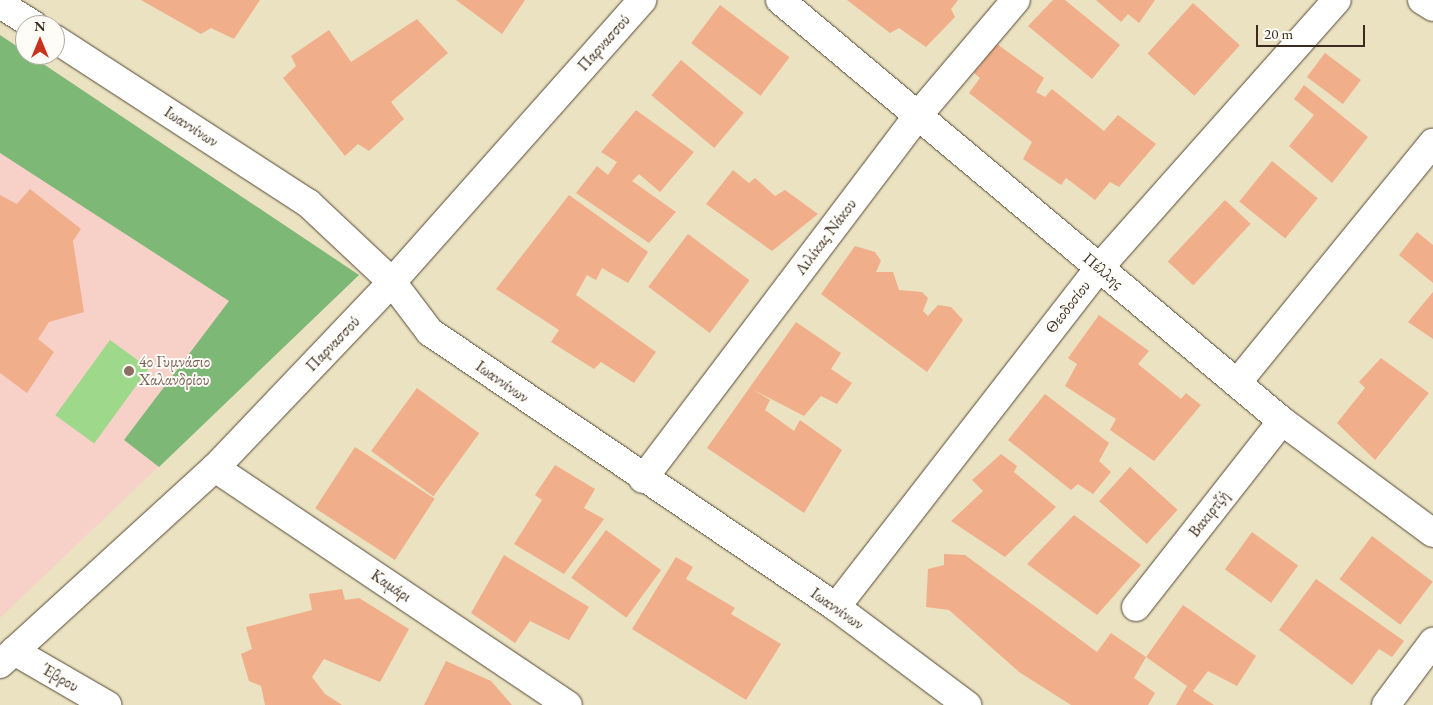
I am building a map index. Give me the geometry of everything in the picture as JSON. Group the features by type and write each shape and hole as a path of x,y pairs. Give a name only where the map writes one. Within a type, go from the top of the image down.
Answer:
{"street":[{"name":"Παρνασσού","path":"7,657 215,468 392,282 642,0"},
{"name":"Πέλλης","path":"780,0 920,113 1236,384 1282,421 1433,533"},
{"name":"Λιλίκας Νάκου","path":"643,479 920,113 1016,0"},
{"name":"Θεοδοσίου","path":"836,607 1099,268 1337,0"},
{"path":"1422,0 1433,8"},
{"path":"0,4 17,15"},
{"name":"Ιωαννίνων","path":"65,45 308,203 392,282 430,332 643,479 836,607 967,705"},
{"path":"1236,384 1433,143"},
{"name":"Βακιρτζή","path":"1136,607 1282,421"},
{"name":"Καμάρι","path":"215,468 568,705"},
{"path":"1386,705 1433,642"},
{"name":"Έβρου","path":"7,657 107,705"}],"shaded area":[{"name":"4ο Γυμνάσιο Χαλανδρίου","path":"0,35 15,45 15,65 45,65 359,275 0,618"}],"green space":[{"path":"0,35 15,45 15,65 45,65 359,275 159,467 124,440 229,301 0,153"},
{"path":"110,340 149,368 94,443 55,415"}],"building":[{"path":"141,0 260,0 234,39 211,28 201,34"},
{"path":"456,0 525,0 502,34"},
{"path":"847,0 958,0 951,9 955,17 926,47 899,28 890,33"},
{"path":"1053,0 1065,0 1120,45 1092,79 1028,26"},
{"path":"1096,0 1155,0 1139,23 1128,14 1121,22"},
{"path":"1193,3 1240,45 1194,96 1147,54"},
{"path":"720,5 789,57 761,96 691,43"},
{"path":"417,19 448,53 391,102 404,119 369,151 358,144 345,156 283,78 296,66 291,56 329,30 351,62"},
{"path":"997,44 1044,78 1036,92 1045,97 1052,89 1104,131 1118,115 1156,144 1119,187 1110,182 1095,200 1066,178 1061,185 1023,159 1032,142 969,93 980,78 974,73"},
{"path":"1325,53 1361,80 1343,104 1307,77"},
{"path":"681,60 744,113 714,148 651,95"},
{"path":"1304,85 1368,137 1332,183 1289,146 1314,115 1294,99"},
{"path":"636,110 694,152 660,192 639,174 632,181 676,212 649,243 576,193 597,166 608,175 617,162 601,152"},
{"path":"1272,161 1318,198 1285,239 1239,201"},
{"path":"733,170 749,183 755,178 775,196 785,190 818,214 772,251 706,204"},
{"path":"30,189 81,229 73,241 84,312 49,322 38,339 54,352 27,393 0,373 0,195 17,204"},
{"path":"569,195 648,252 628,283 602,268 596,280 587,275 576,295 656,352 634,383 601,362 594,369 551,342 559,330 496,289"},
{"path":"1225,200 1251,224 1193,285 1168,261"},
{"path":"1417,232 1433,245 1433,283 1399,255"},
{"path":"688,234 749,280 710,333 648,287"},
{"path":"855,246 875,252 881,261 876,272 893,272 899,290 922,292 928,298 923,311 928,316 938,305 951,307 963,320 927,372 821,294"},
{"path":"1433,292 1433,339 1408,322"},
{"path":"1099,315 1149,351 1138,364 1181,399 1186,393 1201,405 1154,461 1110,430 1116,419 1065,386 1077,364 1068,358"},
{"path":"796,322 841,353 831,369 852,383 837,404 821,396 804,416 752,389 770,400 765,410 794,431 800,420 842,450 804,513 707,448"},
{"path":"1381,358 1429,393 1375,460 1337,423 1365,388 1359,382"},
{"path":"417,388 479,433 433,496 371,451"},
{"path":"1045,394 1109,443 1099,461 1111,472 1093,494 1078,484 1071,490 1008,440"},
{"path":"355,447 435,499 395,560 315,508"},
{"path":"1001,454 1017,466 1014,472 1056,507 1005,557 951,521 983,491 972,480"},
{"path":"555,465 595,489 584,508 604,519 564,574 514,544 542,500 535,495"},
{"path":"1130,467 1178,510 1147,544 1099,501"},
{"path":"1074,515 1141,565 1097,615 1027,564"},
{"path":"606,530 661,570 626,618 571,578"},
{"path":"1252,532 1298,566 1271,603 1225,569"},
{"path":"1372,536 1433,582 1400,625 1340,579"},
{"path":"944,554 965,555 1097,652 1111,633 1146,657 1134,678 1155,693 1148,705 1071,705 1019,672 949,610 926,607 928,569 944,565"},
{"path":"504,555 589,607 569,640 530,621 515,643 471,613"},
{"path":"676,557 693,567 686,579 735,608 731,614 781,644 746,700 632,629"},
{"path":"1316,579 1404,641 1392,657 1379,649 1352,685 1279,630"},
{"path":"342,589 345,600 359,598 409,629 380,682 324,659 312,677 325,694 342,705 265,705 261,686 249,681 241,654 252,649 246,627 312,610 309,594"},
{"path":"1183,605 1256,656 1237,686 1208,671 1193,691 1214,705 1176,705 1187,686 1146,657"},
{"path":"446,661 491,681 512,705 424,705"}],"place":[{"name":"4ο Γυμνάσιο Χαλανδρίου","path":"129,371"}]}
